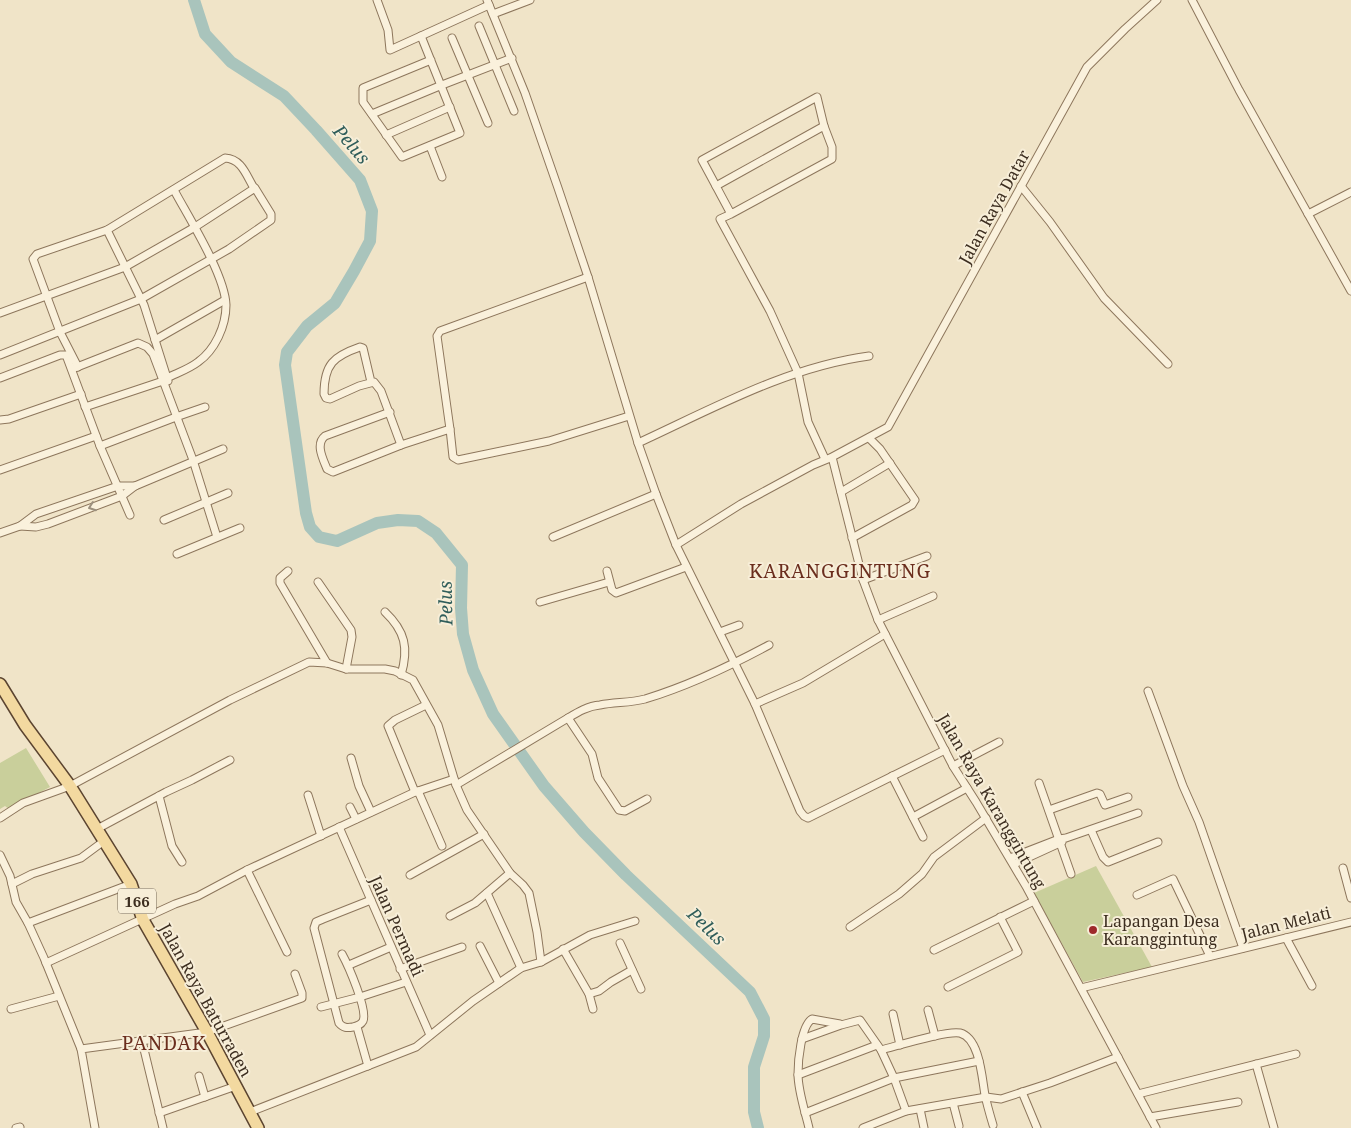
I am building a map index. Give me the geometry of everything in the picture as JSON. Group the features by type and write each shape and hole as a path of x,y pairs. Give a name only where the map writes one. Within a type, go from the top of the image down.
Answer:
{"main road":[{"name":"Jalan Raya Baturraden","path":"0,684 25,725 70,786 130,884 143,920 207,1032 258,1128"}],"street":[{"path":"377,0 388,30 390,50 488,3 512,58 558,188 588,277 629,416 656,494 686,567 736,663 804,816 808,818 945,750"},
{"path":"493,14 530,0"},
{"name":"Jalan Raya Datar","path":"869,438 888,427 1087,67 1125,29 1158,0"},
{"path":"1192,0 1239,90 1351,291"},
{"path":"479,26 514,111"},
{"path":"421,36 442,85 460,133 402,157 363,102 363,88 431,60"},
{"path":"452,38 488,123"},
{"path":"372,114 512,58"},
{"path":"817,97 824,126 832,147 832,159 731,214 716,186 702,160 817,97"},
{"path":"386,135 450,108"},
{"path":"716,186 824,126"},
{"path":"430,146 442,177"},
{"path":"0,355 60,332 141,299 210,259 271,220 271,214 239,162 225,158 107,230 37,254 33,259 60,332 75,368 85,407 130,515"},
{"path":"1021,186 1050,222 1104,298 1168,364"},
{"path":"0,313 125,267 195,227 254,188"},
{"path":"85,407 165,379 197,363 218,338 224,320 225,300 223,289 195,227 174,190"},
{"path":"1308,214 1351,192"},
{"name":"Jalan Raya Karanggintung","path":"731,214 720,220 770,311 798,373 808,422 829,458 841,492 863,580 878,620 953,766 1012,861 1156,1128"},
{"path":"107,230 141,299 217,537"},
{"path":"588,277 440,331 437,336 453,457 458,460 549,441 629,416"},
{"path":"155,340 225,300"},
{"path":"75,368 132,345 142,344 153,354 165,379"},
{"path":"371,382 363,348 360,347 348,351 333,360 328,368 324,394 326,398 330,399 371,382 376,384 390,412 401,445"},
{"path":"0,378 64,354 75,368"},
{"path":"638,443 743,395 798,373 827,364 869,356"},
{"path":"0,420 81,394"},
{"path":"100,446 205,407"},
{"path":"390,412 325,436 319,442 327,469 333,472 401,445 450,429"},
{"path":"0,470 96,436"},
{"path":"676,545 741,504 869,438 914,496 914,502 852,538"},
{"path":"20,526 36,527 122,496 135,486 223,449"},
{"path":"841,492 890,463"},
{"path":"0,533 20,526 31,517 41,513 118,486 135,486"},
{"path":"164,520 228,493"},
{"path":"552,537 656,494"},
{"path":"41,513 46,524"},
{"path":"177,554 240,528"},
{"path":"863,580 927,556"},
{"path":"607,571 612,590 616,593 686,567"},
{"path":"288,571 280,578 280,584 327,663"},
{"path":"318,582 351,630 352,637 346,670"},
{"path":"540,602 609,582"},
{"path":"878,620 933,596"},
{"path":"385,612 402,631 404,667 401,675"},
{"path":"720,632 739,625"},
{"path":"755,704 803,683 885,634"},
{"path":"46,964 175,904 198,896 247,870 416,791 455,782 504,757 587,708 598,705 634,702 660,694 736,663 770,646"},
{"path":"0,818 23,803 70,786 230,700 309,662 327,663 346,670 394,670 413,680 438,725 455,782 467,810 484,834 508,875 529,893 538,932 541,962"},
{"path":"1148,691 1183,786 1199,822 1243,948"},
{"path":"426,705 395,720 388,726 442,846"},
{"path":"568,718 592,754 601,784 620,810 625,812 647,799"},
{"path":"953,766 999,742"},
{"path":"351,758 359,786 371,812"},
{"path":"97,829 230,760"},
{"path":"892,776 923,837"},
{"path":"1039,783 1048,810 1062,840 1071,874"},
{"path":"913,817 967,788"},
{"path":"1048,810 1097,793 1100,794 1104,805 1128,797"},
{"path":"308,795 321,836"},
{"path":"159,796 172,846 182,862"},
{"path":"350,807 356,819"},
{"path":"1012,861 1062,840 1138,813"},
{"path":"850,927 899,894 922,874 934,856 986,818"},
{"name":"Jalan Permadi","path":"339,827 430,1035"},
{"path":"1091,830 1103,858 1108,862 1158,842"},
{"path":"410,875 484,834"},
{"path":"12,884 32,874 81,858 104,841"},
{"path":"0,855 10,876 16,902 46,964 81,1049 95,1128"},
{"path":"1343,868 1351,898"},
{"path":"247,870 288,952"},
{"path":"450,916 475,903 508,875"},
{"path":"1137,895 1173,878 1210,956"},
{"path":"28,924 130,884"},
{"path":"487,893 521,968"},
{"path":"342,954 360,997 364,1018 361,1024 356,1026 342,1027 339,1024 314,925 322,919 371,900"},
{"path":"934,950 1034,901"},
{"path":"948,987 1018,952 1000,917"},
{"path":"250,1112 416,1047 473,1001 521,968 541,962 590,935 635,921"},
{"name":"Jalan Melati","path":"1081,988 1351,922"},
{"path":"1286,938 1312,986"},
{"path":"620,944 641,989"},
{"path":"480,946 499,983"},
{"path":"348,965 391,947"},
{"path":"400,969 462,947"},
{"path":"563,950 589,994 593,1009"},
{"path":"589,994 599,991 632,970"},
{"path":"81,1049 207,1032 302,998 302,992 295,974"},
{"path":"321,1008 406,982"},
{"path":"11,1009 59,996"},
{"path":"928,1010 935,1036"},
{"path":"893,1014 900,1045"},
{"path":"809,1128 798,1075 802,1039 808,1022 812,1019 842,1025"},
{"path":"802,1039 860,1020 879,1048 894,1078 906,1111"},
{"path":"356,1026 368,1066"},
{"path":"798,1075 879,1048 935,1036 955,1033 964,1035 972,1041 979,1061 993,1125"},
{"path":"142,1041 163,1128"},
{"path":"1138,1094 1296,1054"},
{"path":"863,1128 906,1111 986,1097 1001,1099 1118,1057"},
{"path":"805,1113 894,1078 979,1061"},
{"path":"1256,1064 1274,1128"},
{"path":"200,1076 205,1097"},
{"path":"160,1113 236,1086"},
{"path":"1022,1092 1037,1128"},
{"path":"1150,1118 1238,1102"},
{"path":"952,1103 959,1126"},
{"path":"920,1109 924,1128"},
{"path":"16,1128 20,1127"}],"green space":[{"path":"26,748 50,787 9,809 5,806 0,809 0,763"},
{"name":"Lapangan Desa Karanggintung","path":"1096,866 1152,967 1083,982 1034,893"}],"waterway":[{"name":"Pelus","path":"194,0 205,34 231,62 284,96 360,180 372,211 370,241 335,303 307,326 287,352 285,365 306,513 310,527 319,537 337,541 377,523 398,520 418,521 436,533 462,565 461,608 463,634 473,670 493,714 544,786 584,832 626,875 750,992 764,1019 764,1036 754,1067 754,1112 758,1128"}],"place":[{"name":"Lapangan Desa Karanggintung","path":"1093,930"}],"district":[{"name":"KARANGGINTUNG","path":"840,571"},
{"name":"PANDAK","path":"164,1043"}]}
